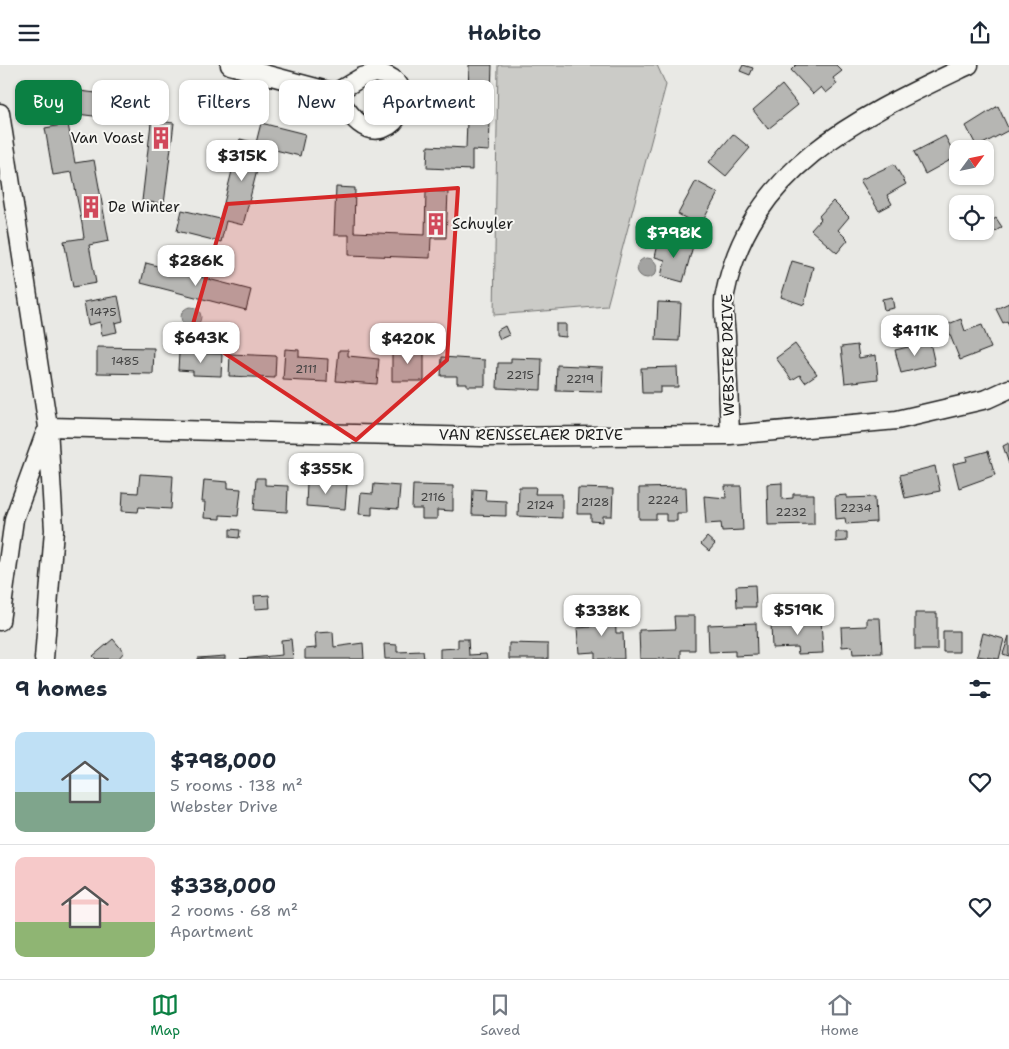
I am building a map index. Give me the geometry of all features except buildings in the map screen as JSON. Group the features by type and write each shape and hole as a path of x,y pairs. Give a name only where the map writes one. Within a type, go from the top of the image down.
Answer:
{"street":[{"path":"230,65 286,80"},
{"name":"WEBSTER DRIVE","path":"730,435 724,296 743,237 784,177 834,136 893,101 968,65"},
{"path":"0,113 48,427 54,530 44,659"},
{"name":"VAN RENSSELAER DRIVE","path":"48,427 483,437 730,435 897,420 987,399 1009,389"},
{"path":"0,621 14,519 48,427"}],"highlighted area":[{"path":"458,188 447,360 356,440 191,331 227,204"}],"shaded area":[{"path":"498,65 657,65 666,85 607,306 494,315"},
{"path":"647,258 654,261 657,268 654,275 647,278 640,275 637,268 640,261"},
{"path":"191,307 198,310 201,317 198,324 191,327 184,324 181,317 184,310"}],"place":[{"name":"Van Voast","path":"161,138"},
{"name":"De Winter","path":"91,207"},
{"name":"Schuyler","path":"436,224"}]}
